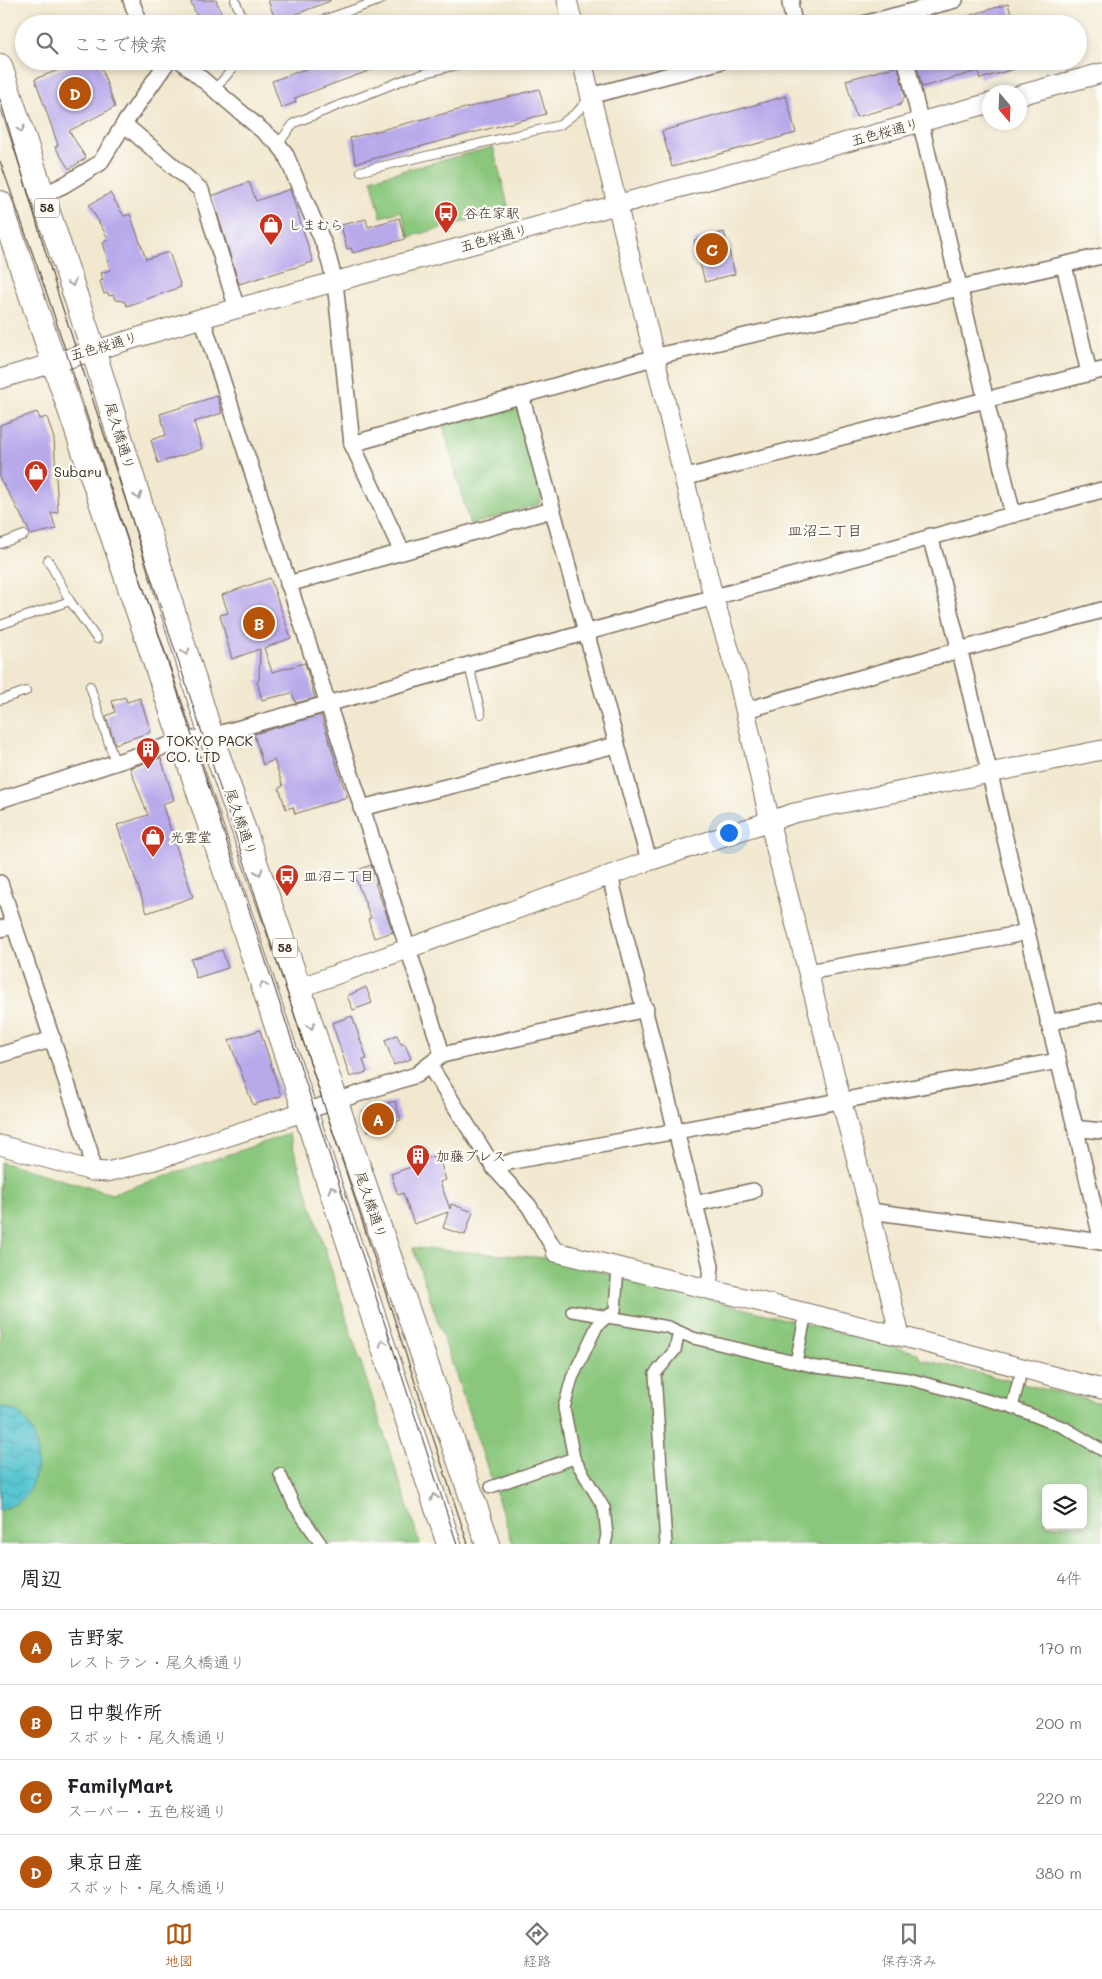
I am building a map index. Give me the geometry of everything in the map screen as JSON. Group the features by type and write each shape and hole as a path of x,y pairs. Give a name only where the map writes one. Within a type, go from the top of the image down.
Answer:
{"main road":[{"name":"尾久橋通り","path":"0,66 94,349 211,736 299,988 336,1102 488,1544"},
{"name":"58","path":"0,203 306,1111 449,1544"}],"street":[{"path":"131,0 137,15"},
{"path":"567,0 570,15"},
{"path":"792,0 790,3 792,15"},
{"path":"910,15 955,0"},
{"path":"43,195 64,185 100,163 124,124 162,70"},
{"path":"192,70 278,144 285,153 326,249 335,282 352,444 402,552"},
{"path":"584,70 683,478 713,596 738,678 769,821 870,1211 900,1336"},
{"path":"590,96 688,70"},
{"path":"908,70 1013,515"},
{"path":"1027,93 1102,74"},
{"name":"五色桜通り","path":"0,379 52,361 237,308 982,105"},
{"path":"124,124 201,190 237,308"},
{"path":"352,444 653,357 1102,256"},
{"path":"683,478 1095,372 1064,265"},
{"path":"202,318 442,1055"},
{"path":"522,395 649,862"},
{"path":"0,800 182,741 211,736 469,666 713,596 1102,490"},
{"path":"288,584 552,510"},
{"path":"870,1211 1102,1242 1076,1130 1048,1023 1028,930 990,774 930,536"},
{"path":"746,710 1102,610"},
{"path":"362,808 616,745"},
{"path":"299,988 611,875 794,813 1102,750"},
{"path":"611,875 613,889 711,1266 709,1288"},
{"path":"0,883 7,927 53,1039 90,1152 92,1171"},
{"path":"808,972 1014,935 1028,930"},
{"path":"0,1144 92,1171 107,1172 155,1160 416,1075 442,1055 646,1010"},
{"path":"1048,1023 1102,1011"},
{"path":"0,1055 53,1039"},
{"path":"495,1169 501,1165 513,1162 1058,1060"},
{"path":"429,1065 495,1169 529,1206 556,1252 709,1288 1102,1389"},
{"path":"1076,1130 1102,1131"},
{"path":"694,1204 753,1191"},
{"path":"605,1544 607,1535 604,1508 574,1458 564,1408 572,1378 597,1326 615,1310 618,1266"},
{"path":"572,1311 668,1327 693,1338 816,1367 909,1379 1012,1407 1065,1428 1102,1450"},
{"path":"796,1362 806,1313"},
{"path":"666,1544 655,1374 675,1350 679,1332"},
{"path":"1012,1407 1019,1380"},
{"path":"491,1487 574,1458"},
{"path":"280,1474 294,1505 322,1544"}],"lane":[{"path":"235,0 241,15"},
{"path":"337,15 381,0"},
{"path":"215,89 231,70"},
{"path":"278,144 294,123 411,77 438,70"},
{"path":"361,171 560,125 577,112 590,96"},
{"path":"0,544 24,535"},
{"path":"48,560 70,601 97,639"},
{"path":"0,625 70,601"},
{"path":"469,666 481,714"},
{"path":"90,686 115,762"},
{"path":"0,700 26,691"}],"green space":[{"path":"493,147 509,209 409,237 401,211 381,217 371,179"},
{"path":"512,407 519,410 542,497 539,504 470,525 443,426"},
{"path":"289,1134 420,1544 0,1544 0,1162 112,1194"},
{"path":"413,1248 546,1258 918,1353 920,1359 1102,1403 1102,1544 513,1544"}],"water":[{"path":"0,1407 13,1411 24,1418 36,1442 37,1456 32,1484 24,1498 18,1503 0,1511"}],"building":[{"path":"190,0 216,0 222,15 196,15"},
{"path":"268,0 330,0 294,15 273,15"},
{"path":"1008,4 1011,15 971,15"},
{"path":"58,70 102,70 115,107 69,131 86,158 69,169 55,147 58,145 35,79"},
{"path":"303,70 371,70 295,98 296,102 281,108 272,81"},
{"path":"883,70 899,70 905,96 900,105 856,117 846,80"},
{"path":"918,70 1010,70 980,79 978,71 922,87"},
{"path":"539,89 546,114 356,163 350,138"},
{"path":"786,96 796,133 672,167 662,131"},
{"path":"249,182 256,201 290,189 313,262 239,284 212,196"},
{"path":"110,193 124,216 130,214 146,259 169,252 181,287 127,306 124,301 115,300 113,295 104,294 100,281 103,280 101,273 110,270 103,242 109,240 89,205"},
{"path":"399,218 405,239 353,253 351,248 347,249 341,225 366,219 368,227"},
{"path":"724,232 735,274 705,282 694,240"},
{"path":"217,396 222,413 194,422 202,449 158,463 151,440 166,435 160,414"},
{"path":"37,412 40,419 47,417 54,439 58,512 51,513 56,529 31,535 0,479 0,425"},
{"path":"270,578 291,638 264,648 272,672 305,663 315,698 296,703 292,693 262,700 257,681 259,680 260,649 232,659 220,615 228,613 222,595"},
{"path":"125,697 127,702 140,698 151,732 115,744 106,716 115,712 112,701"},
{"path":"321,715 347,797 295,814 293,807 286,809 279,788 283,786 274,760 263,765 254,734"},
{"path":"161,758 174,800 162,804 193,897 147,913 117,825 148,815 130,768"},
{"path":"371,865 377,883 375,883 393,932 374,938 368,919 371,918 353,872"},
{"path":"222,950 228,968 196,978 191,959"},
{"path":"366,987 372,1003 353,1010 347,996"},
{"path":"352,1016 367,1059 363,1060 367,1072 350,1077 332,1023"},
{"path":"260,1030 281,1096 253,1105 229,1040"},
{"path":"397,1035 401,1044 405,1044 411,1059 394,1065 385,1040"},
{"path":"395,1101 401,1120 368,1131 362,1111"},
{"path":"438,1155 446,1180 440,1182 450,1209 451,1204 473,1212 465,1235 443,1228 448,1212 414,1224 403,1193 398,1195 391,1174 411,1167 410,1163"}],"tram line":[{"path":"0,99 58,294 468,1544"},
{"path":"0,161 48,297 457,1544"}],"place":[{"name":"東京日産","path":"75,93"},
{"name":"谷在家駅","path":"446,234"},
{"name":"しまむら","path":"271,246"},
{"name":"FamilyMart","path":"712,249"},
{"name":"Subaru","path":"36,493"},
{"name":"日中製作所","path":"259,623"},
{"name":"TOKYO PACK CO. LTD","path":"148,770"},
{"name":"光雲堂","path":"153,858"},
{"name":"皿沼二丁目","path":"287,897"},
{"name":"吉野家","path":"378,1119"},
{"name":"加藤プレス","path":"418,1177"}],"district":[{"name":"皿沼二丁目","path":"825,531"}]}
